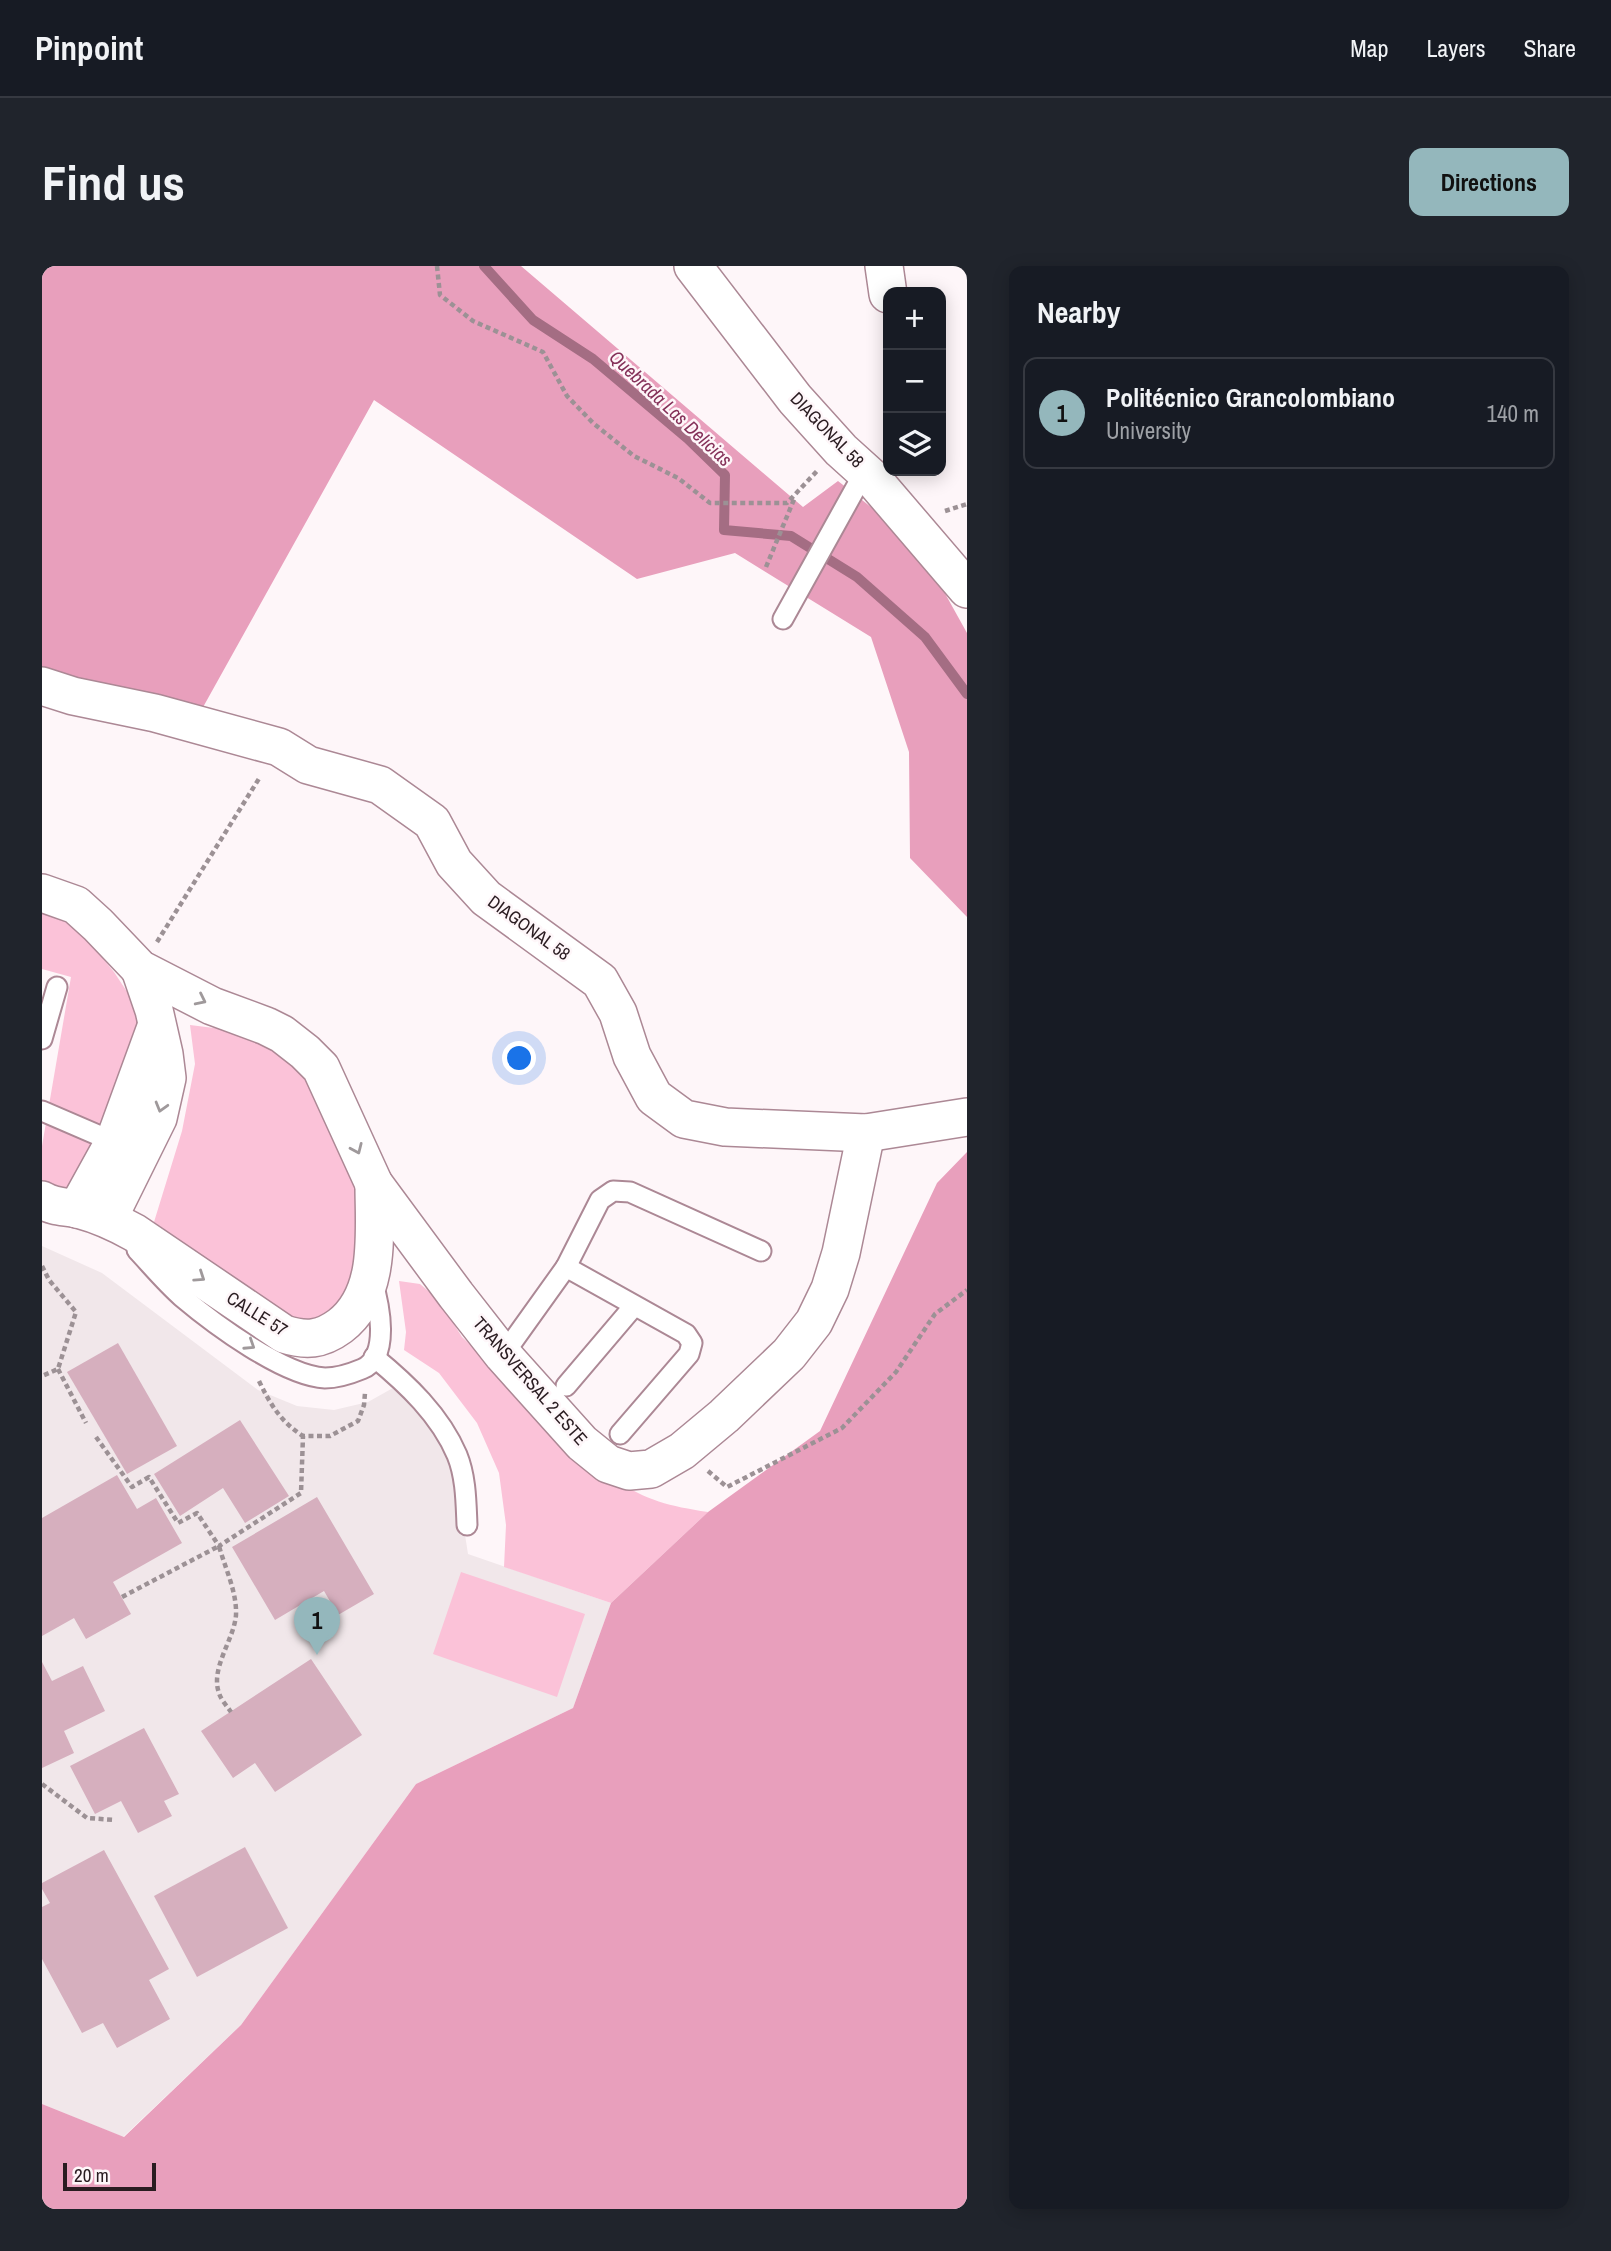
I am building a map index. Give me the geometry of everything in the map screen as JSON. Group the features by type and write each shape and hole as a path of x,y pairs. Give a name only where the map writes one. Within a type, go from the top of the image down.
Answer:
{"street":[{"name":"DIAGONAL 58","path":"692,266 795,399 865,461 967,589"},
{"path":"884,266 887,287"},
{"name":"DIAGONAL 58","path":"42,686 279,747 309,765 380,785 432,822 454,863 486,898 600,981 618,1013 632,1056 654,1097 684,1119 725,1127 866,1133 967,1117"},
{"path":"42,893 76,905 140,969 151,998 166,1066 164,1098 158,1118 93,1214"},
{"name":"TRANSVERSAL 2 ESTE","path":"140,969 212,1006 282,1034 305,1052 321,1069 374,1185 456,1295 503,1355 582,1443 608,1464 629,1471 651,1469 682,1451 780,1363 814,1322 830,1289 841,1254 866,1133"},
{"path":"93,1214 114,1142 156,1026"},
{"name":"CALLE 57","path":"42,1200 52,1205 93,1214 135,1233 284,1334 300,1339 315,1339 330,1334 352,1317 364,1295 374,1257 374,1185"},
{"name":"TRANSVERSAL 2 ESTE","path":"370,1274 396,1268 414,1270 456,1295"}],"lane":[{"path":"783,619 823,548 865,461"},
{"path":"42,1039 57,987"},
{"path":"42,1111 114,1142"},
{"path":"503,1355 566,1267 600,1200 613,1191 631,1192 761,1251"},
{"path":"93,1214 181,1296 253,1348 304,1374 326,1378 346,1375 370,1362 379,1342 381,1324 379,1304 370,1274"},
{"path":"566,1267 686,1334 692,1343 690,1354 620,1434"},
{"path":"566,1386 634,1306"},
{"path":"370,1362 412,1390 436,1418 458,1456 465,1487 467,1525"}],"path":[{"path":"437,266 440,295 472,321 543,352 567,396 593,423 634,456 678,478 710,503 787,503 824,463 865,461"},
{"path":"766,567 797,494"},
{"path":"140,969 279,747"},
{"path":"42,1266 49,1280 76,1312 58,1370 86,1423"},
{"path":"682,1451 727,1487 842,1428 896,1371 935,1314 967,1290"},
{"path":"253,1348 259,1381 277,1415 303,1436 330,1436 358,1421 364,1405 370,1362"},
{"path":"42,1376 58,1370"},
{"path":"122,1597 219,1546 301,1493 303,1436"},
{"path":"96,1437 132,1487 149,1477 178,1523 197,1513 219,1546 235,1600 236,1616 218,1672 218,1692 230,1712"},
{"path":"42,1784 88,1818 115,1820"}],"shaded area":[{"path":"42,266 521,266 803,507 838,481 876,511 927,561 967,633 967,917 910,858 909,752 871,637 735,553 637,579 374,400 202,709 62,676 42,666"},
{"path":"42,913 55,915 73,926 114,972 141,1013 145,1043 77,1196 42,1180 42,1146 71,977 42,969"},
{"path":"190,1025 230,1030 275,1048 306,1068 354,1161 364,1228 363,1281 340,1318 303,1321 286,1314 154,1222 182,1131 195,1064"},
{"path":"967,1152 967,2209 42,2209 42,2104 124,2137 241,2025 416,1784 573,1708 611,1603 708,1512 820,1431 937,1183"},
{"path":"42,1246 102,1273 258,1390 297,1406 334,1410 368,1402 400,1384 453,1457 468,1554 611,1603 573,1708 416,1784 241,2025 123,2137 42,2104"},
{"path":"399,1281 420,1284 438,1299 462,1337 614,1479 659,1502 708,1512 611,1603 504,1567 506,1525 499,1473 477,1423 439,1373 404,1350 406,1332"},
{"path":"461,1572 585,1614 557,1697 433,1654"}],"building":[{"path":"118,1343 177,1446 127,1474 67,1372"},
{"path":"240,1420 289,1496 245,1523 223,1488 180,1516 154,1474"},
{"path":"117,1475 137,1509 156,1498 182,1543 113,1582 131,1614 86,1639 74,1618 42,1636 42,1518"},
{"path":"317,1497 374,1594 338,1615 324,1591 275,1620 232,1547"},
{"path":"311,1659 362,1735 275,1792 255,1763 233,1778 201,1731"},
{"path":"42,1662 52,1681 83,1666 105,1711 64,1731 74,1753 42,1768"},
{"path":"144,1728 179,1794 164,1801 172,1816 138,1833 121,1801 95,1814 70,1766"},
{"path":"245,1847 288,1928 197,1977 154,1896"},
{"path":"104,1850 169,1969 149,1980 170,2019 117,2048 103,2023 82,2033 42,1959 42,1907 50,1903 42,1889 42,1883"}],"waterway":[{"name":"Quebrada Las Delicias","path":"484,266 533,320 593,359 688,439 725,475 724,530 791,536 857,577 925,637 967,694"}],"place":[{"name":"Politécnico Grancolombiano","path":"317,1655"}]}
